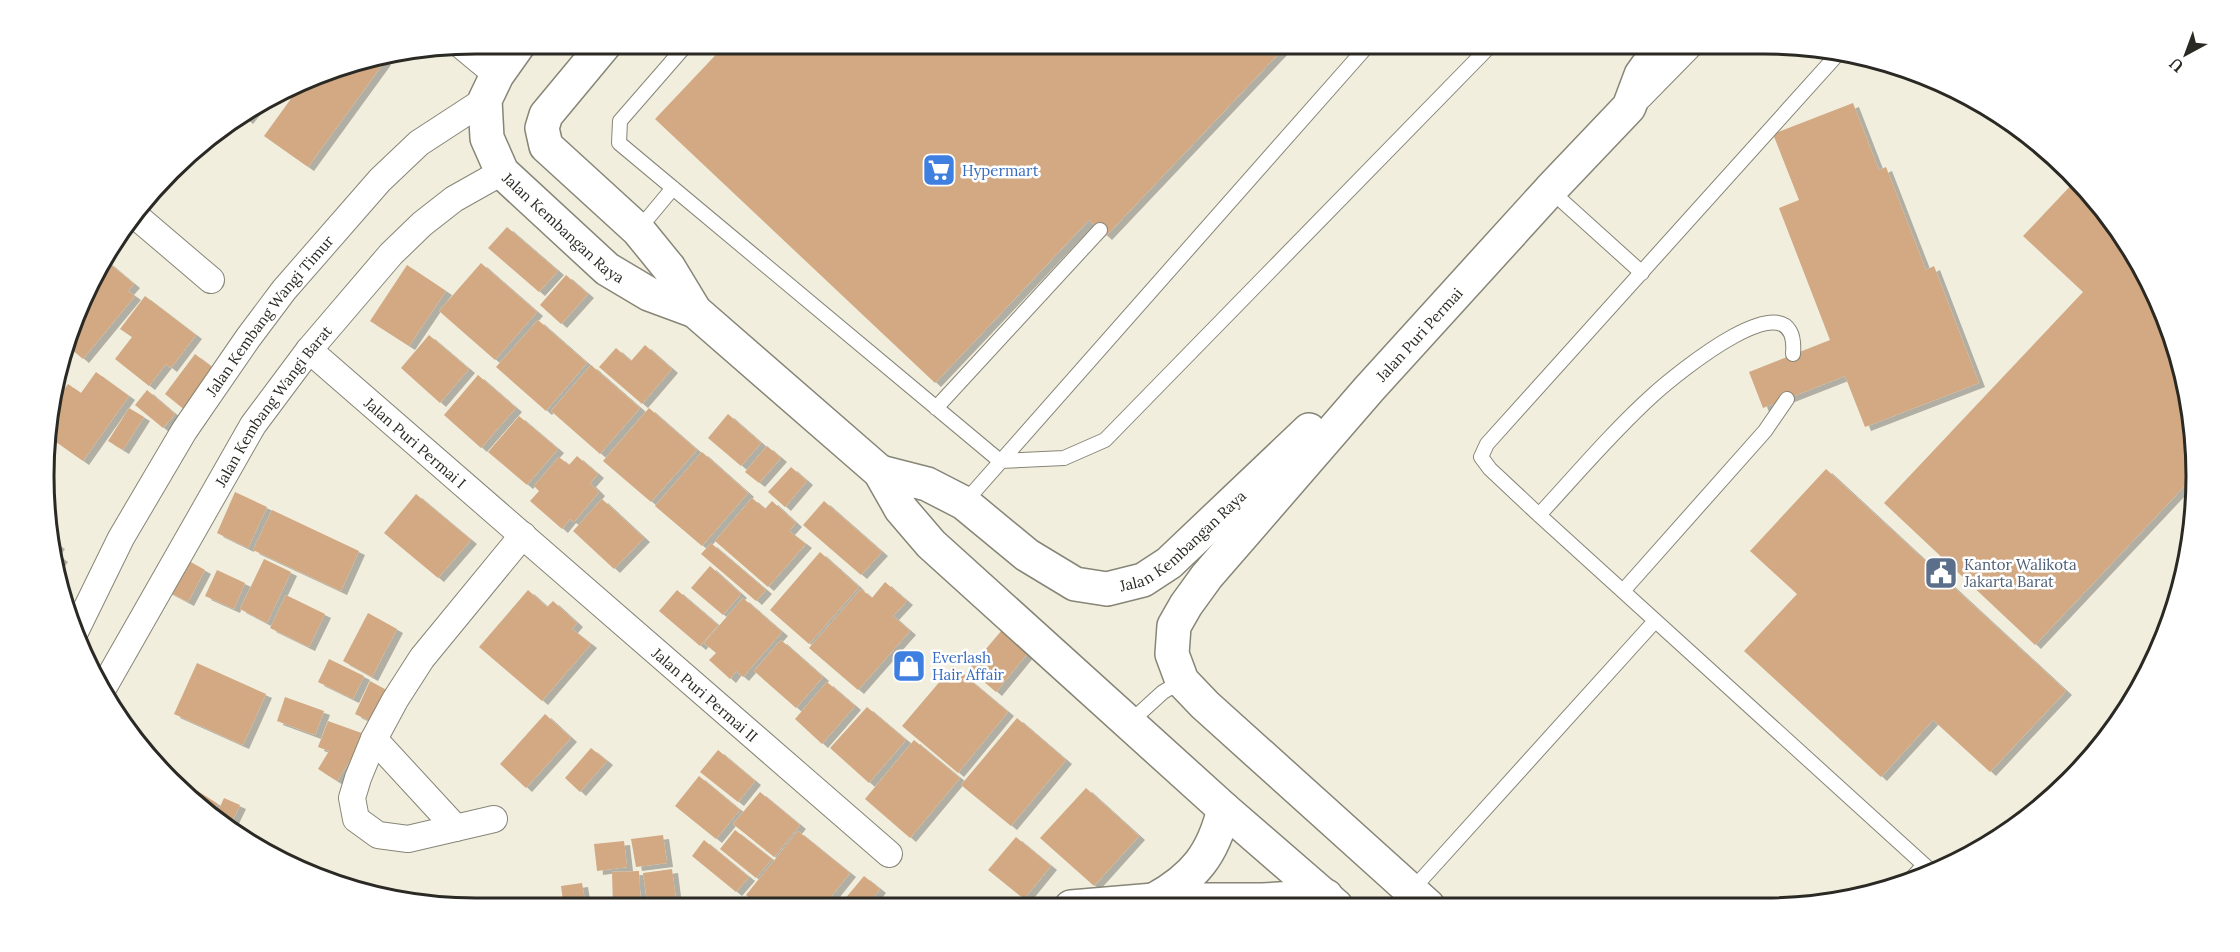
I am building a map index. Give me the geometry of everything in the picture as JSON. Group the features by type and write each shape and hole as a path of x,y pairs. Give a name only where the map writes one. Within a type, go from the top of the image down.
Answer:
{"main road":[{"name":"Jalan Kembang Wangi Timur","path":"491,88 513,54"},
{"name":"Jalan Kembangan Raya","path":"597,54 546,115 542,128 546,146 639,230 669,268 695,311 880,472 901,509 931,544 1224,809 1328,898"},
{"name":"Jalan Puri Permai","path":"1182,681 1172,654 1174,626 1207,576 1370,389 1550,190 1629,108 1641,75 1656,54"},
{"name":"Jalan Kembangan Raya","path":"491,88 487,138 502,172 607,269 649,294 695,311"},
{"name":"Jalan Kembangan Raya","path":"880,472 927,484 964,503 1027,555 1075,584 1107,589 1143,580 1180,554 1332,407 1370,389"},
{"path":"1182,681 1205,705 1420,898"},
{"name":"Jalan Kembangan Raya","path":"1158,898 1175,888 1193,873 1208,854 1218,832 1224,809"}],"street":[{"path":"468,54 491,88"},
{"path":"1629,108 1681,54"},
{"name":"Jalan Kembang Wangi Timur","path":"80,622 121,538 184,431 284,290 380,180 419,143 491,88"},
{"name":"Jalan Kembang Wangi Barat","path":"107,680 253,425 309,350 391,254 422,224 454,200 502,172"},
{"path":"140,220 211,280"},
{"name":"Jalan Puri Permai I","path":"309,350 524,535"},
{"path":"494,819 408,839 378,835 356,819 352,798 374,739 395,700 422,658 524,535"},
{"name":"Jalan Puri Permai II","path":"524,535 889,854"},
{"path":"374,739 456,828"}],"lane":[{"path":"678,54 620,121 619,143 1000,461 1064,458 1105,440 1482,54"},
{"path":"964,503 1360,54"},
{"path":"1833,60 1487,444 1481,457 1490,469 1539,515 1926,866"},
{"path":"639,230 673,188"},
{"path":"1550,190 1642,273"},
{"path":"936,408 1100,230"},
{"path":"1539,515 1653,395 1699,359 1744,330 1762,323 1780,322 1790,329 1794,342 1793,354"},
{"path":"1623,591 1765,432 1787,399"},
{"path":"1420,898 1437,863 1655,621"},
{"path":"1129,723 1163,692 1182,681"}],"building":[{"name":"Hypermart","path":"717,54 1278,54 1106,236 1089,220 935,383 655,119"},
{"path":"382,65 308,167 264,136 293,96 340,76"},
{"path":"1853,103 1879,170 1886,167 1926,270 1934,266 1979,383 1865,427 1845,376 1763,408 1749,372 1830,340 1779,208 1799,200 1773,134"},
{"path":"2070,186 2099,219 2115,242 2142,289 2164,340 2178,394 2186,476 2186,485 2035,645 1884,503 2083,292 2023,236"},
{"path":"507,227 558,271 539,292 488,248"},
{"path":"481,263 537,312 495,360 439,311"},
{"path":"111,265 134,284 128,291 135,296 83,359 73,351 76,340"},
{"path":"407,265 446,291 409,346 370,321"},
{"path":"566,275 588,294 561,324 540,305"},
{"path":"145,296 196,335 171,368 166,364 149,386 115,359 132,337 120,329"},
{"path":"538,320 587,363 546,411 496,367"},
{"path":"429,335 469,369 440,403 401,368"},
{"path":"645,345 672,369 642,404 599,367 616,348 631,361"},
{"path":"195,354 217,371 186,411 165,394"},
{"path":"591,365 640,408 600,454 551,411"},
{"path":"96,372 129,396 83,461 56,442 63,392 68,384 81,393"},
{"path":"478,375 516,408 481,448 444,415"},
{"path":"147,390 175,414 163,428 135,405"},
{"path":"129,408 144,417 123,450 108,441"},
{"path":"649,408 697,450 651,502 603,461"},
{"path":"728,414 761,443 741,466 708,438"},
{"path":"519,416 558,449 527,485 488,452"},
{"path":"767,446 781,458 759,483 745,472"},
{"path":"702,452 748,493 702,546 655,506"},
{"path":"577,456 598,474 590,483 599,492 574,522 570,519 562,529 530,501 539,491 534,486 559,457 569,465"},
{"path":"791,467 807,481 785,507 768,492"},
{"path":"1826,469 2066,691 1990,772 1933,720 1881,777 1744,651 1797,594 1750,551"},
{"path":"235,492 267,507 248,548 217,533"},
{"path":"416,494 471,540 438,578 384,533"},
{"path":"752,498 765,509 772,501 796,523 789,531 806,544 768,587 715,541"},
{"path":"602,499 644,538 614,569 573,531"},
{"path":"824,501 882,552 861,575 803,525"},
{"path":"272,510 359,551 341,591 253,550"},
{"path":"711,543 766,590 756,601 701,554"},
{"path":"820,552 859,587 809,644 770,610"},
{"path":"182,557 205,570 188,602 165,590"},
{"path":"264,559 291,572 267,623 240,609"},
{"path":"710,566 741,594 723,615 691,588"},
{"path":"217,570 245,583 234,609 205,596"},
{"path":"885,582 907,601 893,616 910,631 858,690 809,648 861,589 872,598"},
{"path":"528,590 547,607 553,601 577,623 572,629 591,644 542,701 479,647"},
{"path":"677,590 718,625 700,646 659,611"},
{"path":"286,595 325,614 309,647 270,628"},
{"path":"743,598 782,632 743,677 736,671 730,679 709,660 716,653 704,643"},
{"path":"368,613 397,629 372,677 343,661"},
{"path":"1002,630 1028,653 996,692 969,669"},
{"path":"781,640 823,677 796,708 754,671"},
{"path":"329,659 364,676 353,699 318,682"},
{"path":"197,663 266,694 243,745 174,714"},
{"path":"953,666 1008,712 958,773 902,726"},
{"path":"370,681 394,694 378,725 355,714"},
{"path":"827,682 855,706 822,744 795,719"},
{"path":"285,697 324,711 315,735 277,721"},
{"path":"867,707 906,740 869,783 830,748"},
{"path":"545,714 571,738 526,788 500,764"},
{"path":"1017,718 1066,760 1011,826 961,785"},
{"path":"328,721 367,735 358,761 351,759 337,781 318,769 329,751 318,747"},
{"path":"914,740 960,778 910,838 865,799"},
{"path":"591,748 607,761 580,792 565,778"},
{"path":"718,750 755,781 738,802 700,772"},
{"path":"699,776 740,810 716,839 675,806"},
{"path":"192,787 218,804 215,808"},
{"path":"1086,788 1139,836 1094,886 1040,838"},
{"path":"760,792 800,825 774,857 733,824"},
{"path":"224,798 240,805 233,820 218,810"},
{"path":"735,830 772,859 756,878 720,849"},
{"path":"798,831 850,873 830,898 749,898 746,895"},
{"path":"663,835 667,863 636,867 631,839"},
{"path":"1016,837 1051,866 1025,898 988,870"},
{"path":"704,840 749,877 736,892 692,856"},
{"path":"624,841 627,867 597,871 594,844"},
{"path":"672,869 676,898 647,898 643,873"},
{"path":"639,871 640,898 613,898 612,872"},
{"path":"864,876 880,889 873,898 846,898"},
{"path":"582,883 584,898 563,898 561,886"}],"place":[{"name":"Hypermart","path":"939,170"},
{"name":"Kantor Walikota Jakarta Barat","path":"1941,573"},
{"name":"Everlash Hair Affair","path":"909,666"}]}
